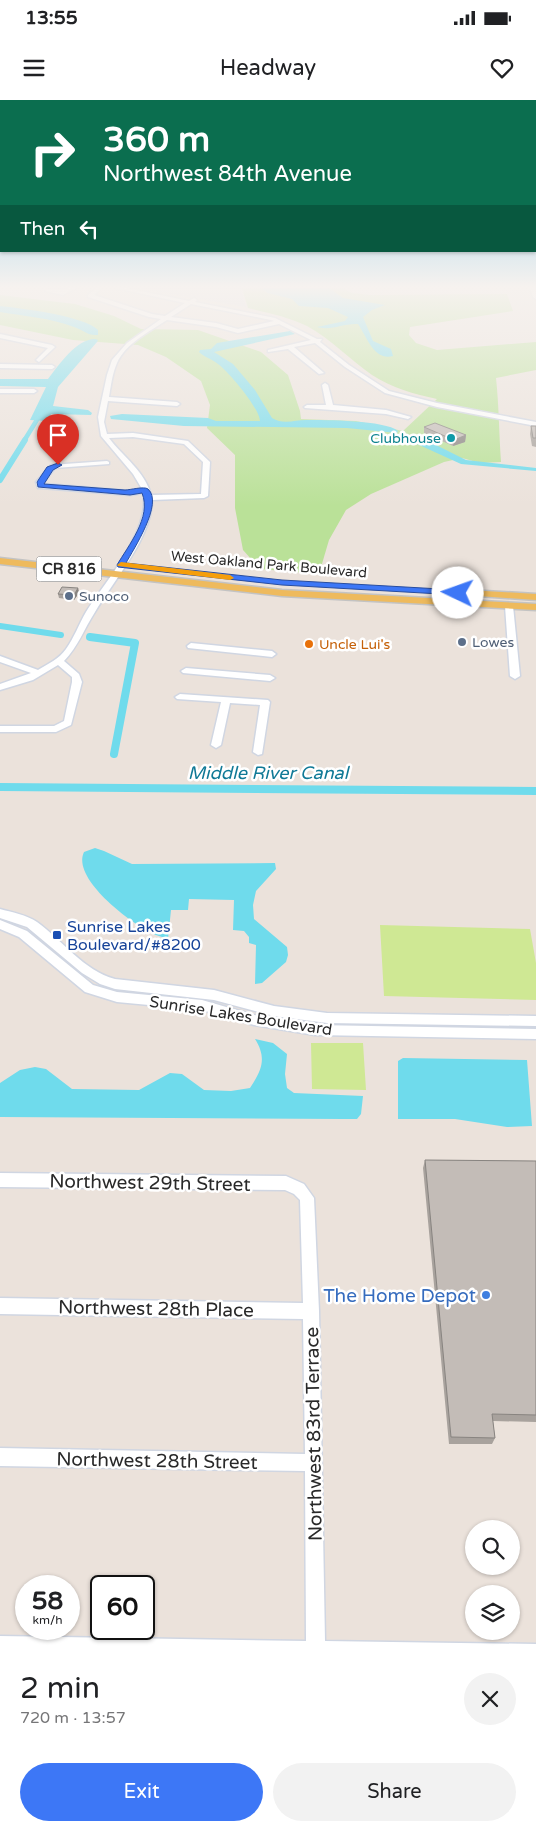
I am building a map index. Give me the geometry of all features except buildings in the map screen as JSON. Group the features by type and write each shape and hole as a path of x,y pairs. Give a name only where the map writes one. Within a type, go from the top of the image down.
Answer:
{"main road":[{"name":"West Oakland Park Boulevard","path":"0,552 282,593 536,608"},
{"name":"West Oakland Park Boulevard","path":"0,561 295,584 536,597"}],"street":[{"path":"0,687 30,678 58,662 69,651 142,528 147,514 146,494 139,475 108,443 104,436 100,418 112,370 116,361"},
{"path":"306,361 321,373"},
{"path":"343,361 363,378 376,386 445,407 536,422"},
{"path":"1,366 37,363 52,367"},
{"path":"363,378 405,395"},
{"path":"325,385 330,408"},
{"path":"365,386 376,386"},
{"path":"0,391 34,391"},
{"path":"386,412 405,395"},
{"path":"105,399 178,404"},
{"path":"307,407 386,412 408,417"},
{"path":"104,436 133,435 186,442 208,462 204,496 159,496 41,486 40,482 53,466 108,463"},
{"path":"509,606 515,676"},
{"path":"190,646 272,654"},
{"path":"0,659 39,673"},
{"path":"0,729 56,729 68,723 77,682 76,676 58,662"},
{"path":"186,671 270,678"},
{"path":"180,697 265,702 258,752"},
{"path":"216,745 226,700"},
{"name":"Sunrise Lakes Boulevard","path":"0,913 31,924 86,970 104,981 115,984 214,995 274,1011 327,1018 536,1021"},
{"name":"Sunrise Lakes Boulevard","path":"0,924 24,934 89,989 117,997 202,1006 254,1020 315,1030 536,1034"},
{"name":"Northwest 29th Street","path":"0,1180 286,1183 299,1188"},
{"name":"Northwest 83rd Terrace","path":"299,1188 307,1198 311,1311 316,1652"},
{"name":"Northwest 28th Place","path":"0,1306 311,1311"},
{"name":"Northwest 28th Street","path":"0,1457 313,1463"},
{"path":"0,1646 536,1654"}],"green space":[{"path":"171,361 271,361 288,375 301,419 356,421 403,431 437,399 387,384 354,361 536,361 536,370 496,378 501,462 480,463 462,458 444,462 371,494 346,510 329,540 319,574 260,569 243,550 235,508 235,455 207,428 210,405 201,381"},
{"path":"380,925 530,929 536,963 536,1000 384,996"},
{"path":"311,1043 363,1043 366,1090 312,1089"}],"water":[{"path":"63,361 81,361 58,387 53,406 88,410 92,413 91,415 51,414 47,421 30,420 46,387 0,386 0,379 48,379"},
{"path":"213,361 228,361 233,364 255,390 272,418 276,420 285,422 315,420 368,423 391,427 398,431 397,433 347,428 184,426 111,419 110,416 122,414 208,418 216,421 260,421 255,408 236,382 223,368"},
{"path":"420,437 466,460 536,468 536,471 461,464 406,439"},
{"path":"95,848 132,864 275,863 276,869 256,891 253,905 254,919 287,947 288,955 286,962 262,983 255,984 256,945 249,943 249,937 244,931 233,930 234,900 189,899 188,910 171,910 168,939 143,929 106,899 86,875 82,863 84,852"},
{"path":"255,1039 273,1043 287,1054 285,1074 287,1088 294,1093 363,1096 361,1114 357,1119 0,1117 0,1083 20,1070 35,1067 46,1069 72,1089 139,1090 170,1073 182,1074 204,1090 231,1091 250,1088 262,1064 261,1052"},
{"path":"403,1058 527,1060 532,1126 507,1127 455,1119 398,1119 398,1061"}],"waterway":[{"path":"24,441 43,410"},
{"path":"0,480 25,440"},
{"path":"0,626 61,635"},
{"path":"97,638 90,637 135,643 114,754"},
{"name":"Middle River Canal","path":"0,787 536,791"}],"slow traffic":[{"path":"121,565 230,578"}],"place":[{"name":"Clubhouse","path":"451,438"},
{"name":"Sunoco","path":"69,596"},
{"name":"Lowes","path":"462,642"},
{"name":"Uncle Lui's","path":"309,644"},
{"name":"Sunrise Lakes Boulevard/#8200","path":"57,935"},
{"name":"The Home Depot","path":"486,1295"}],"route":[{"path":"58,465 50,468 40,482 41,486 46,488 130,493 145,491 148,498 147,514 142,528 121,565 282,583 458,593"}]}
